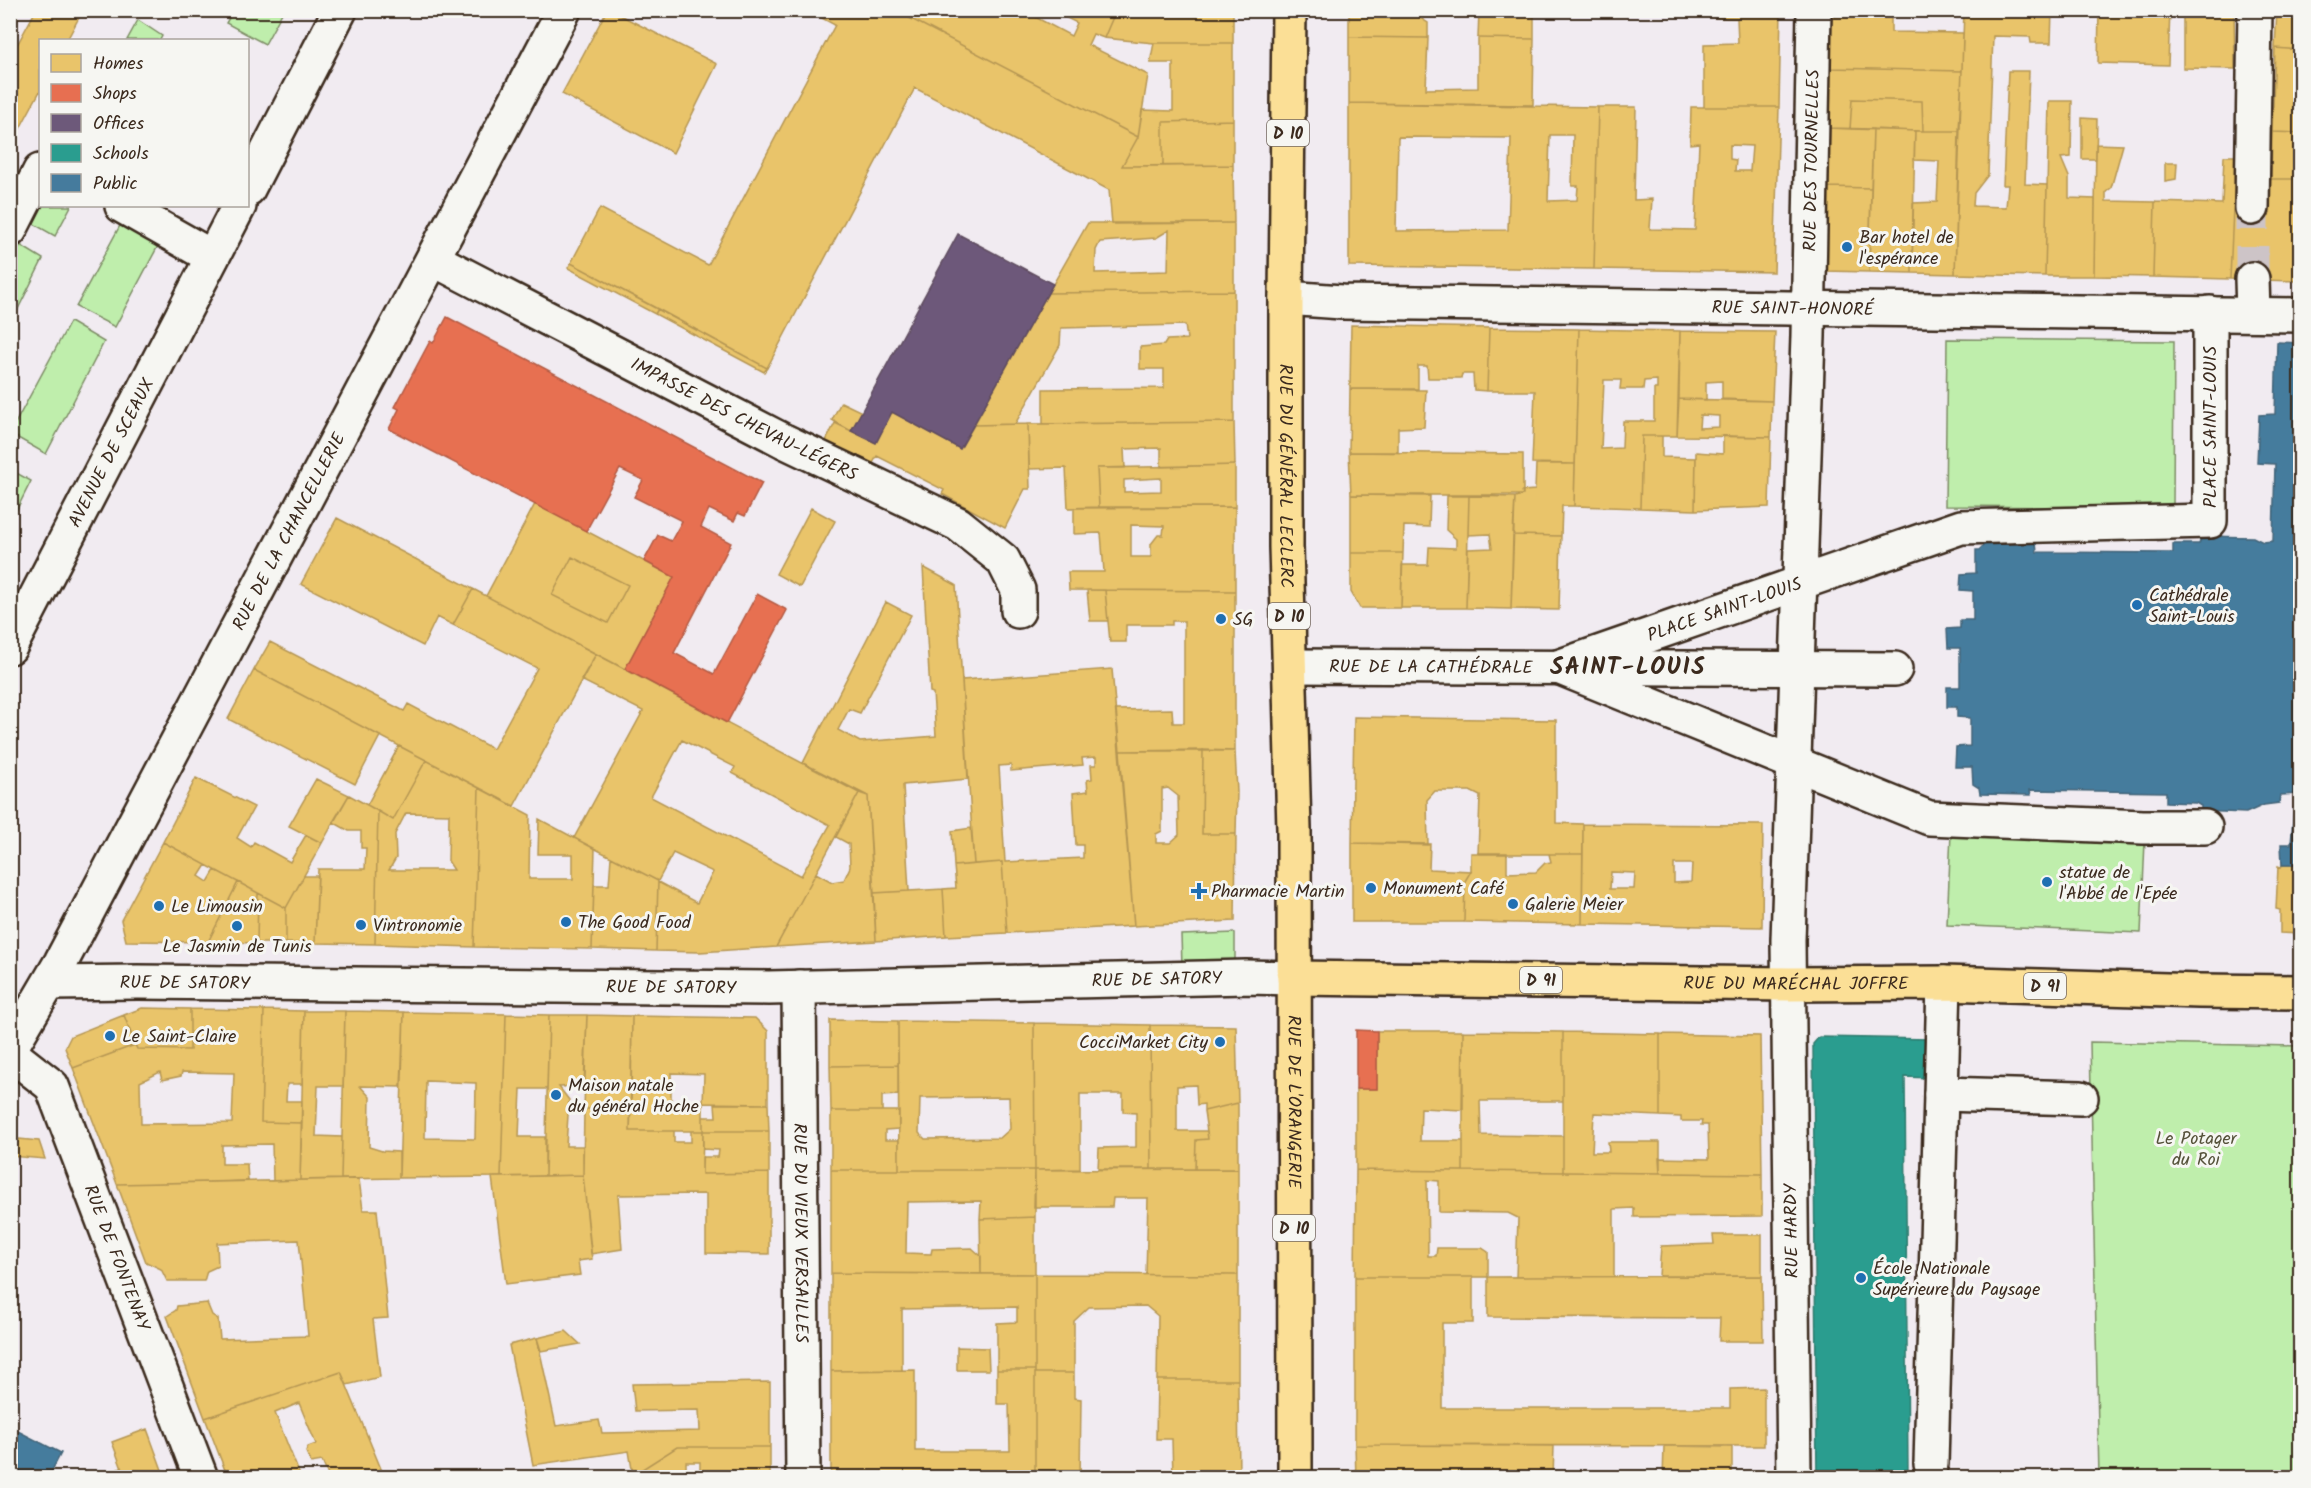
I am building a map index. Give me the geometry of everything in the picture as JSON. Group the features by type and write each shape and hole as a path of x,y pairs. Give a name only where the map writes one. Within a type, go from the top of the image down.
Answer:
{"main road":[{"name":"RUE DU GÉNÉRAL LECLERC","path":"1289,10 1286,547 1294,978"},
{"name":"RUE DU MARÉCHAL JOFFRE","path":"1294,978 1789,984 1944,983 2301,992"},
{"name":"RUE DE L'ORANGERIE","path":"1294,978 1294,1478"}],"street":[{"path":"249,187 340,10"},
{"name":"RUE DE LA CHANCELLERIE","path":"10,1049 19,1012 50,983 564,10"},
{"name":"RUE DES TOURNELLES","path":"1797,669 1808,322 1814,10"},
{"path":"2252,208 2255,10"},
{"path":"10,230 39,173"},
{"path":"124,207 212,257"},
{"name":"AVENUE DE SCEAUX","path":"10,647 238,207"},
{"name":"IMPASSE DES CHEVAU-LÉGERS","path":"433,259 784,441 958,524 1003,560 1018,590 1018,611"},
{"path":"2252,279 2253,314"},
{"name":"RUE SAINT-HONORÉ","path":"1286,298 1808,322 2210,313 2301,315"},
{"name":"PLACE SAINT-LOUIS","path":"1558,667 1961,527 2210,521 2210,313"},
{"name":"RUE DE LA CATHÉDRALE","path":"1290,666 1896,669"},
{"path":"1558,667 1929,818 2143,827 2205,827"},
{"name":"RUE HARDY","path":"1794,1478 1789,927 1797,669"},
{"name":"RUE DE SATORY","path":"50,983 799,987 1234,977 1294,978"},
{"path":"1931,1464 1944,983"},
{"name":"RUE DU VIEUX VERSAILLES","path":"799,987 803,1478"},
{"name":"RUE DE FONTENAY","path":"10,1053 52,1086 201,1478"},
{"path":"1941,1094 2080,1098"}],"green space":[{"path":"233,11 283,11 265,44 226,23"},
{"path":"138,20 162,36 160,39 128,39"},
{"path":"40,207 70,207 55,236 32,223"},
{"path":"123,220 160,242 115,327 76,307"},
{"path":"20,245 43,259 11,323 11,264"},
{"path":"70,322 104,342 46,454 11,434 11,431"},
{"path":"1947,339 2174,341 2173,508 1945,506"},
{"path":"11,470 31,481 11,521"},
{"path":"1951,833 2145,841 2141,933 1947,925"},
{"path":"1235,933 1235,963 1182,965 1181,935"},
{"name":"Le Potager du Roi","path":"2090,1042 2300,1046 2300,1477 2099,1477"}],"building: Homes":[{"path":"36,10 83,10 68,39 39,39 39,93 10,147 10,58"},
{"path":"607,10 717,64 673,153 562,94"},
{"path":"807,10 894,10 1138,137 1122,166 1233,165 1234,223 1112,224 1109,190 915,88 767,368 571,263 600,208 708,265 835,25"},
{"path":"894,10 1022,10 1071,36 1077,23 1051,10 1116,10 1104,38 1093,34 1088,45 1148,75 1138,137"},
{"path":"1116,10 1159,10 1159,15 1192,14 1192,10 1233,10 1233,43 1154,43 1104,38"},
{"path":"1349,10 1422,10 1422,19 1428,23 1428,38 1349,37"},
{"path":"1479,10 1534,10 1534,39 1478,38"},
{"path":"1704,10 1781,10 1779,107 1704,107 1704,44 1738,43 1737,18 1704,17"},
{"path":"1832,10 1891,10 1891,32 1963,33 1962,71 1830,68"},
{"path":"1964,10 2052,10 2051,43 2031,43 2030,37 1993,36 1988,175 1974,193 1973,206 2006,207 2008,185 2003,185 2008,71 2029,71 2025,184 2047,185 2045,276 1955,274"},
{"path":"2099,10 2170,10 2168,65 2098,63"},
{"path":"2183,10 2234,10 2235,69 2183,68"},
{"path":"2277,10 2300,10 2300,50 2275,48"},
{"path":"1349,37 1428,38 1426,89 1478,88 1478,38 1534,39 1533,105 1349,103"},
{"path":"1154,43 1233,43 1233,120 1163,122 1163,166 1122,166 1138,137 1142,110 1173,111 1173,63 1150,63"},
{"path":"2275,48 2300,50 2300,133 2272,132"},
{"path":"1830,68 1962,71 1959,131 1923,131 1922,101 1852,99 1850,129 1828,128"},
{"path":"1852,99 1922,101 1923,131 1850,129"},
{"path":"2049,101 2072,101 2071,157 2061,158 2069,177 2069,198 2095,199 2094,276 2045,276"},
{"path":"1349,103 1598,107 1594,269 1349,266","holes":["1550,135 1573,135 1572,186 1578,186 1577,200 1548,201","1398,137 1511,138 1508,230 1396,231"]},
{"path":"1598,107 1636,107 1634,200 1652,199 1650,229 1695,230 1699,143 1690,144 1691,107 1779,107 1774,272 1594,269","holes":["1730,145 1752,146 1750,171 1735,171 1736,160 1730,159"]},
{"path":"2082,118 2097,119 2096,159 2082,159"},
{"path":"1233,120 1233,165 1163,166 1163,122"},
{"path":"1828,128 1873,129 1871,188 1827,187"},
{"path":"1873,129 1915,131 1912,273 1869,272"},
{"path":"1915,131 1959,131 1955,274 1912,273 1913,203 1937,202 1939,161 1914,160"},
{"path":"2272,132 2300,133 2300,281 2297,281 2299,179 2271,179"},
{"path":"2096,144 2123,145 2111,188 2106,192 2106,201 2155,202 2153,277 2094,276"},
{"path":"2224,156 2239,156 2233,208 2230,279 2153,277 2155,202 2222,204"},
{"path":"2165,163 2177,163 2176,179 2165,181"},
{"path":"2271,179 2299,179 2297,281 2230,279 2233,208 2262,208"},
{"path":"1827,187 1871,188 1869,272 1825,271"},
{"path":"1088,223 1234,223 1234,291 1048,293","holes":["1169,230 1168,271 1095,273 1096,250 1100,242 1156,238"]},
{"path":"571,263 658,309 655,314 568,268"},
{"path":"1234,291 1234,422 1043,424 1043,389 1164,388 1164,369 1140,369 1140,347 1164,345 1167,340 1187,339 1185,325 1061,328 1060,345 1015,424 974,425 1048,293"},
{"path":"658,309 767,368 764,372 655,314"},
{"path":"1351,325 1489,328 1487,391 1474,390 1473,374 1462,374 1461,378 1428,378 1427,366 1418,366 1418,389 1350,389"},
{"path":"1489,328 1579,329 1575,464 1532,463 1535,391 1487,391"},
{"path":"1579,329 1680,331 1677,436 1642,436 1640,508 1574,506","holes":["1604,380 1621,380 1620,389 1643,389 1644,381 1657,380 1657,389 1654,389 1654,421 1623,421 1622,448 1601,449"]},
{"path":"1680,331 1775,332 1772,401 1722,399 1722,381 1706,382 1706,400 1679,399"},
{"path":"1350,389 1426,390 1424,427 1398,428 1398,452 1349,452"},
{"path":"1679,399 1772,401 1771,437 1677,436","holes":["1700,415 1719,416 1719,427 1699,428"]},
{"path":"841,402 862,412 851,431 832,420"},
{"path":"892,412 960,449 974,425 1028,424 1030,489 1025,489 1005,528 942,494 944,490 877,456 868,472 823,447 835,423 876,443"},
{"path":"1234,422 1235,465 1161,467 1161,448 1124,449 1125,468 1097,468 1099,507 1068,508 1066,468 1029,469 1028,424"},
{"path":"1642,436 1662,436 1662,457 1696,458 1695,510 1640,508"},
{"path":"1723,436 1771,437 1769,507 1695,510 1696,452 1723,454"},
{"path":"1349,452 1523,454 1523,495 1351,495"},
{"path":"1536,464 1575,464 1574,506 1562,506 1561,536 1513,535 1515,497 1523,495 1522,491 1535,490"},
{"path":"1235,465 1235,507 1099,507 1097,468","holes":["1161,478 1161,491 1124,492 1124,480"]},
{"path":"1351,495 1430,496 1429,527 1404,526 1403,553 1351,553"},
{"path":"1447,496 1469,496 1466,608 1401,608 1402,565 1428,565 1429,547 1456,548 1456,539 1446,530"},
{"path":"1469,496 1515,497 1511,609 1466,608 1468,549 1492,548 1490,534 1468,535"},
{"path":"535,504 674,577 625,669 486,596","holes":["572,557 628,585 608,623 552,595"]},
{"path":"1235,507 1235,591 1069,590 1068,572 1104,572 1101,533 1074,534 1074,508","holes":["1131,525 1164,526 1163,535 1158,535 1151,544 1151,557 1131,557"]},
{"path":"811,508 835,521 800,587 776,574"},
{"path":"337,518 473,589 453,625 437,617 423,646 301,584"},
{"path":"1513,535 1561,536 1559,610 1511,609"},
{"path":"1351,553 1403,553 1401,608 1360,608 1351,592"},
{"path":"572,557 628,585 608,623 552,595"},
{"path":"923,567 956,585 968,779 903,785 909,891 874,893 868,796 803,763 886,602 911,615 860,713 849,709 838,730 860,742 936,736 933,693 930,692"},
{"path":"473,589 596,654 514,806 254,670 270,642 404,711 408,704 493,749 537,668 453,625"},
{"path":"1087,590 1105,590 1108,621 1090,621"},
{"path":"1105,590 1235,591 1235,751 1120,751 1116,710 1172,709 1173,723 1184,723 1184,621 1172,621 1172,625 1126,625 1126,642 1110,642"},
{"path":"596,654 859,793 776,947 700,952 656,951 658,882 697,903 713,872 673,853 658,881 574,838 643,711 581,680","holes":["682,740 735,767 732,773 830,825 801,876 651,797"]},
{"path":"1112,669 1134,926 1007,933 1002,862 974,864 962,680","holes":["1096,757 1096,765 1091,765 1092,779 1087,780 1088,791 1073,793 1076,845 1083,845 1083,858 1005,862 999,766 1011,765 1011,771 1083,765 1082,758"]},
{"path":"254,670 380,736 355,784 228,719"},
{"path":"1354,717 1556,720 1556,823 1583,824 1583,854 1478,854 1480,796 1470,791 1435,791 1427,800 1428,845 1352,843"},
{"path":"399,746 426,760 393,820 367,805"},
{"path":"1203,750 1202,834 1236,834 1235,921 1134,926 1120,751","holes":["1168,788 1178,796 1179,835 1170,843 1156,843 1156,834 1162,831 1162,789"]},
{"path":"1203,750 1235,751 1236,834 1202,834"},
{"path":"426,760 479,788 474,947 375,944 378,811 393,820","holes":["406,813 449,814 448,861 454,870 389,870 396,858 395,834"]},
{"path":"196,778 254,807 237,838 251,847 254,842 290,862 306,835 322,843 286,908 163,842"},
{"path":"316,779 349,795 322,843 289,826"},
{"path":"479,788 530,815 529,879 573,879 573,854 538,854 539,819 595,849 592,949 474,947"},
{"path":"859,793 868,796 876,941 776,947 816,873 832,882 844,880 850,867 849,844 836,837"},
{"path":"349,795 378,811 375,944 315,943 318,869 365,869 366,848 361,848 361,831 349,831 333,822"},
{"path":"1583,824 1763,825 1762,927 1582,924","holes":["1674,864 1692,864 1691,882 1674,883","1611,872 1635,873 1634,889 1610,889"]},
{"path":"971,828 974,864 954,866 952,831"},
{"path":"163,842 206,865 199,876 208,882 215,870 238,882 208,942 126,941 121,920"},
{"path":"1352,843 1430,844 1429,869 1471,871 1465,881 1464,922 1352,922"},
{"path":"1471,853 1507,853 1507,873 1536,872 1545,863 1551,862 1549,854 1583,854 1582,924 1464,922 1465,881 1471,871"},
{"path":"611,857 658,881 656,951 592,949 594,885 609,885"},
{"path":"1002,862 1007,933 946,936 943,889 956,888 954,866"},
{"path":"2282,865 2300,865 2300,934 2280,933 2280,910 2276,909 2278,867 2281,868"},
{"path":"304,876 318,876 315,943 286,943 286,908"},
{"path":"238,882 258,893 257,943 208,942"},
{"path":"943,889 946,936 876,941 874,893"},
{"path":"258,893 286,908 286,943 257,943"},
{"path":"142,1008 190,1009 190,1050 137,1049 124,1015"},
{"path":"190,1009 264,1010 261,1122 302,1123 300,1180 273,1181 272,1144 222,1145 222,1164 247,1164 248,1181 117,1184 73,1068 135,1045 137,1049 190,1050","holes":["160,1072 162,1080 181,1076 182,1072 234,1073 232,1123 141,1124 140,1082"]},
{"path":"264,1010 304,1011 302,1084 287,1084 286,1101 302,1101 302,1123 261,1122"},
{"path":"304,1011 345,1011 343,1086 318,1086 316,1136 342,1137 341,1179 300,1180"},
{"path":"345,1011 404,1012 401,1087 360,1086 370,1097 369,1147 382,1151 399,1152 399,1178 341,1179"},
{"path":"404,1012 506,1014 501,1177 399,1178","holes":["426,1081 476,1083 475,1139 425,1138"]},
{"path":"506,1014 549,1015 547,1089 521,1089 519,1137 545,1137 545,1176 501,1177"},
{"path":"124,1015 135,1045 73,1068 65,1048 71,1036"},
{"name":"Maison natale du général Hoche","path":"549,1015 587,1015 584,1086 559,1087 569,1100 566,1146 583,1146 583,1175 545,1176"},
{"path":"587,1015 632,1016 631,1109 584,1109"},
{"path":"632,1016 755,1018 768,1031 768,1104 703,1103 703,1131 630,1131","holes":["671,1073 704,1074 703,1103 671,1103"]},
{"path":"830,1020 898,1021 898,1065 830,1066"},
{"path":"898,1021 1034,1023 1035,1170 899,1170","holes":["1009,1097 1010,1129 1000,1138 925,1139 919,1133 920,1098"]},
{"path":"1034,1023 1150,1025 1151,1169 1098,1169 1099,1148 1136,1147 1136,1113 1123,1112 1123,1094 1080,1094 1080,1169 1035,1170"},
{"path":"1150,1025 1236,1026 1238,1103 1204,1111 1204,1104 1197,1105 1196,1085 1177,1086 1177,1131 1207,1131 1208,1139 1196,1140 1195,1169 1151,1169"},
{"path":"1377,1031 1463,1031 1462,1110 1421,1108 1420,1141 1463,1141 1463,1171 1356,1170 1356,1089 1377,1089"},
{"path":"1463,1031 1563,1032 1563,1101 1480,1101 1481,1135 1563,1136 1563,1172 1463,1171"},
{"path":"1563,1032 1660,1034 1660,1116 1594,1113 1592,1152 1609,1152 1608,1142 1660,1142 1660,1173 1563,1172"},
{"path":"1660,1034 1760,1036 1762,1174 1660,1173 1659,1158 1709,1159 1708,1125 1701,1125 1702,1121 1681,1121 1681,1117 1660,1116"},
{"path":"898,1065 898,1095 882,1096 882,1111 831,1111 830,1066"},
{"path":"1238,1103 1238,1169 1195,1169 1196,1140 1208,1139 1204,1111"},
{"path":"715,1104 768,1104 769,1131 703,1131 703,1117 716,1117"},
{"path":"584,1109 631,1109 630,1131 674,1131 674,1142 691,1142 691,1131 703,1131 702,1174 769,1173 769,1254 706,1253 706,1194 618,1195 622,1249 591,1254 583,1175"},
{"path":"831,1111 899,1111 899,1129 885,1130 885,1140 899,1140 899,1170 831,1170"},
{"path":"703,1131 769,1131 769,1173 702,1174 702,1157 718,1157 719,1150 703,1149"},
{"path":"19,1139 39,1141 45,1159 10,1156"},
{"path":"1238,1169 1238,1275 1146,1275 1148,1198 1113,1198 1112,1207 1034,1207 1035,1170"},
{"path":"831,1170 1035,1170 1035,1217 980,1219 981,1201 907,1202 906,1253 931,1254 932,1249 972,1248 981,1256 981,1274 831,1273"},
{"path":"1356,1170 1762,1174 1762,1216 1634,1217 1634,1208 1614,1209 1614,1277 1516,1277 1518,1218 1508,1213 1439,1212 1439,1181 1427,1180 1428,1256 1436,1256 1437,1248 1482,1248 1488,1252 1488,1277 1355,1277"},
{"path":"583,1175 592,1259 578,1261 580,1275 506,1284 492,1177"},
{"path":"359,1179 363,1210 377,1210 388,1318 373,1319 380,1377 347,1385 341,1372 205,1418 167,1316 176,1310 177,1306 207,1303 212,1315 218,1319 220,1339 308,1336 299,1240 217,1243 218,1266 207,1271 204,1281 167,1281 161,1269 146,1262 117,1184"},
{"path":"1035,1217 1035,1274 981,1274 980,1219"},
{"path":"1713,1235 1762,1235 1762,1276 1659,1276 1661,1246 1714,1244"},
{"path":"831,1273 1035,1274 1035,1370 997,1370 997,1323 1017,1322 1017,1307 902,1309 902,1370 831,1371"},
{"path":"1035,1274 1238,1275 1238,1380 1157,1380 1158,1316 1146,1306 1089,1307 1074,1321 1074,1373 1035,1373"},
{"path":"1762,1276 1763,1341 1719,1341 1720,1318 1488,1317 1488,1277"},
{"path":"1355,1277 1473,1277 1473,1323 1442,1323 1442,1408 1730,1408 1730,1389 1764,1388 1764,1446 1355,1445"},
{"path":"566,1331 580,1344 541,1351 537,1338"},
{"path":"537,1338 556,1426 599,1420 602,1433 700,1431 699,1410 635,1411 632,1384 770,1382 770,1447 677,1447 633,1475 629,1451 533,1465 509,1345"},
{"path":"957,1347 988,1348 989,1370 957,1370"},
{"path":"915,1370 915,1451 1010,1451 1009,1404 997,1404 997,1370 1035,1370 1035,1478 831,1478 831,1371"},
{"path":"341,1372 384,1476 329,1478 322,1461 311,1463 306,1452 308,1447 316,1444 299,1403 275,1413 301,1478 228,1478 205,1418"},
{"path":"1035,1373 1074,1373 1074,1398 1081,1399 1080,1478 1035,1478"},
{"path":"1157,1380 1238,1380 1239,1478 1173,1478 1172,1439 1156,1439"},
{"path":"147,1429 165,1478 115,1478 124,1474 112,1442"},
{"path":"1355,1445 1554,1446 1553,1478 1356,1478"},
{"path":"1664,1446 1732,1447 1732,1478 1663,1478"},
{"path":"677,1447 770,1447 770,1478 700,1478 700,1462 686,1462 686,1472 679,1478 633,1478 633,1475"},
{"path":"122,1467 124,1474 115,1478 108,1478 106,1475"}],"building: Shops":[{"path":"447,317 762,483 745,516 738,513 734,521 709,509 701,527 731,543 674,653 714,674 757,594 787,610 727,723 625,669 674,577 644,561 658,535 671,541 682,521 634,497 643,480 620,469 586,531 389,429 399,409 395,407 430,341 433,343"},
{"path":"1356,1030 1377,1031 1377,1089 1356,1089"}],"building: Offices":[{"path":"958,234 1053,284 960,449 892,412 876,443 851,431"}],"building: Schools":[{"name":"École Nationale Supérieure du Paysage","path":"1819,1037 1929,1039 1930,1078 1905,1077 1908,1478 1817,1478 1813,1044"}],"building: Public":[{"name":"Cathédrale Saint-Louis","path":"2277,342 2300,343 2300,794 2280,795 2279,803 2264,805 2246,813 2201,811 2201,806 2196,803 2166,802 2166,792 2030,790 2031,795 1980,794 1979,788 1973,784 1972,767 1955,767 1956,747 1970,746 1970,718 1957,717 1957,707 1947,707 1947,687 1960,687 1960,648 1948,648 1947,629 1960,628 1960,620 1973,620 1973,591 1960,590 1961,574 1976,573 1976,550 1985,544 2036,543 2037,552 2173,553 2173,544 2199,544 2202,536 2253,537 2263,542 2273,541 2275,464 2257,463 2259,415 2275,414"},
{"path":"2300,803 2300,865 2282,865 2281,844 2291,844 2294,807"},
{"path":"10,1427 61,1453 48,1478 10,1478"}],"tunnel":[{"path":"2252,208 2252,279"}],"place":[{"name":"Bar hotel de l'espérance","path":"1847,247"},
{"name":"Cathédrale Saint-Louis","path":"2137,605"},
{"name":"SG","path":"1221,619"},
{"name":"statue de l'Abbé de l'Epée","path":"2047,882"},
{"name":"Monument Café","path":"1371,888"},
{"name":"Pharmacie Martin","path":"1199,891"},
{"name":"Galerie Meier","path":"1513,904"},
{"name":"Le Limousin","path":"159,906"},
{"name":"The Good Food","path":"566,922"},
{"name":"Vintronomie","path":"361,925"},
{"name":"Le Jasmin de Tunis","path":"237,926"},
{"name":"Le Saint-Claire","path":"110,1036"},
{"name":"CocciMarket City","path":"1220,1042"},
{"name":"Maison natale du général Hoche","path":"556,1095"},
{"name":"École Nationale Supérieure du Paysage","path":"1861,1278"}],"district":[{"name":"SAINT-LOUIS","path":"1628,666"}]}
